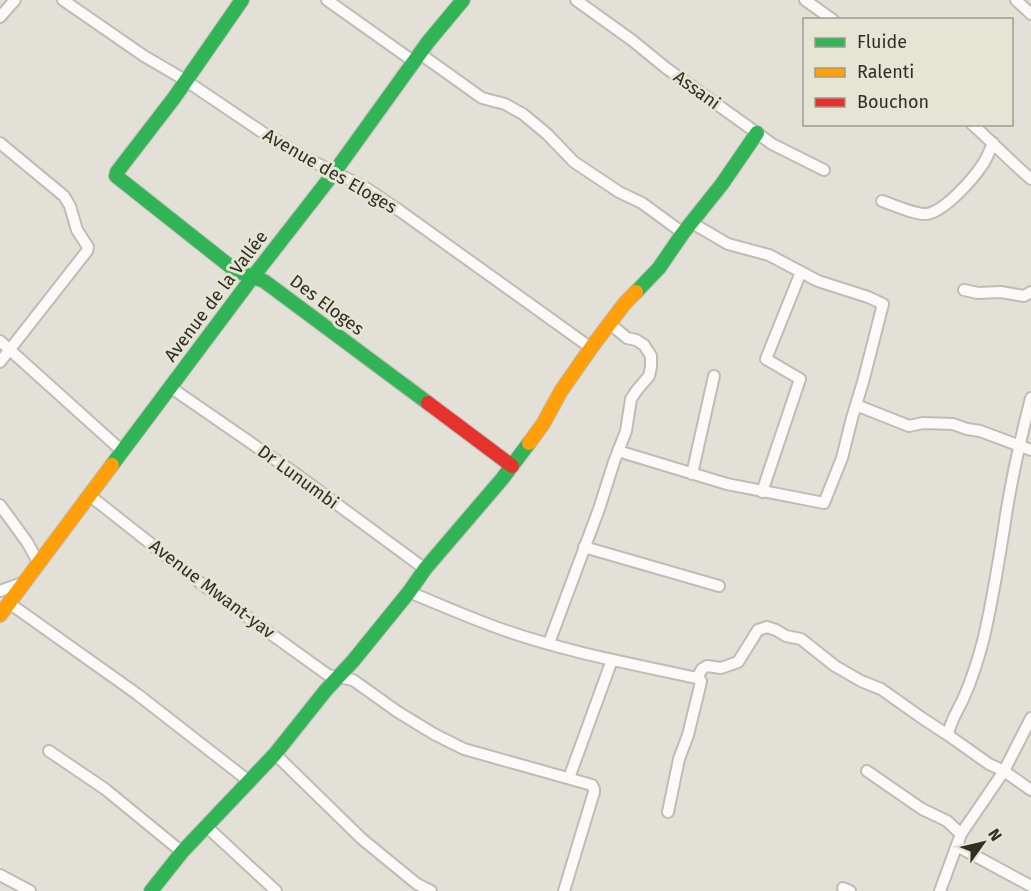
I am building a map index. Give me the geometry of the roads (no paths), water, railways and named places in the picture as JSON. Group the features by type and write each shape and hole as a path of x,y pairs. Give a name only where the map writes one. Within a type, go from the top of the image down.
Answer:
{"street":[{"path":"0,17 15,0"},
{"name":"Avenue des Eloges","path":"63,0 144,56 185,80 262,132 304,157 366,188 591,348"},
{"path":"185,80 242,0"},
{"path":"327,0 482,98 505,104 523,114 547,134 574,162 619,192 688,228 728,244 769,255 818,281 883,304 842,458 824,503 727,484 618,451"},
{"name":"Avenue de la Vallée","path":"0,615 121,450 335,172 416,57 445,19 463,0"},
{"name":"Assani","path":"576,0 772,144 824,170"},
{"path":"805,0 830,18"},
{"path":"1016,0 1031,14"},
{"name":"Des Eloges","path":"185,80 174,98 117,172 117,178 236,272 271,286 512,466"},
{"path":"974,126 1031,179"},
{"path":"151,891 182,852 275,754 512,466 543,424 561,392 591,348 625,303 659,268 742,157 757,133"},
{"path":"882,201 919,213 935,212 948,204 965,187 983,164 993,143"},
{"path":"0,144 64,196 70,206 77,230 88,247 0,362"},
{"path":"762,492 800,379 765,359 801,272"},
{"path":"964,290 1024,296 1031,292"},
{"path":"549,643 626,431 631,399 649,376 651,367 651,356 644,345 627,338 610,324"},
{"path":"0,341 121,450"},
{"path":"692,474 714,376"},
{"name":"Dr Lunumbi","path":"170,387 296,474 425,569"},
{"path":"948,735 975,669 983,642 1031,398"},
{"path":"856,405 909,426 923,423 953,424 980,431 1031,450"},
{"name":"Avenue Mwant-yav","path":"89,495 203,585 328,675 353,680 407,718 464,749 590,784 594,789 564,891"},
{"path":"0,505 38,561"},
{"path":"584,547 719,586"},
{"path":"0,591 22,583"},
{"path":"410,592 505,630 612,660 697,678 701,681 688,735 679,759 668,812"},
{"path":"9,603 137,694 250,782"},
{"path":"697,678 702,669 707,666 721,668 738,662 758,630 767,627 776,630 786,636 801,639 835,666 881,689 989,764 1004,771 1031,790"},
{"path":"569,778 612,660"},
{"path":"940,891 961,834 1004,771 1031,718"},
{"path":"49,751 105,789 182,852"},
{"path":"275,754 415,887 431,891"},
{"path":"867,771 922,809 947,821 961,834"},
{"path":"207,827 276,891"},
{"path":"957,846 1031,886"},
{"path":"0,875 30,891"}]}
